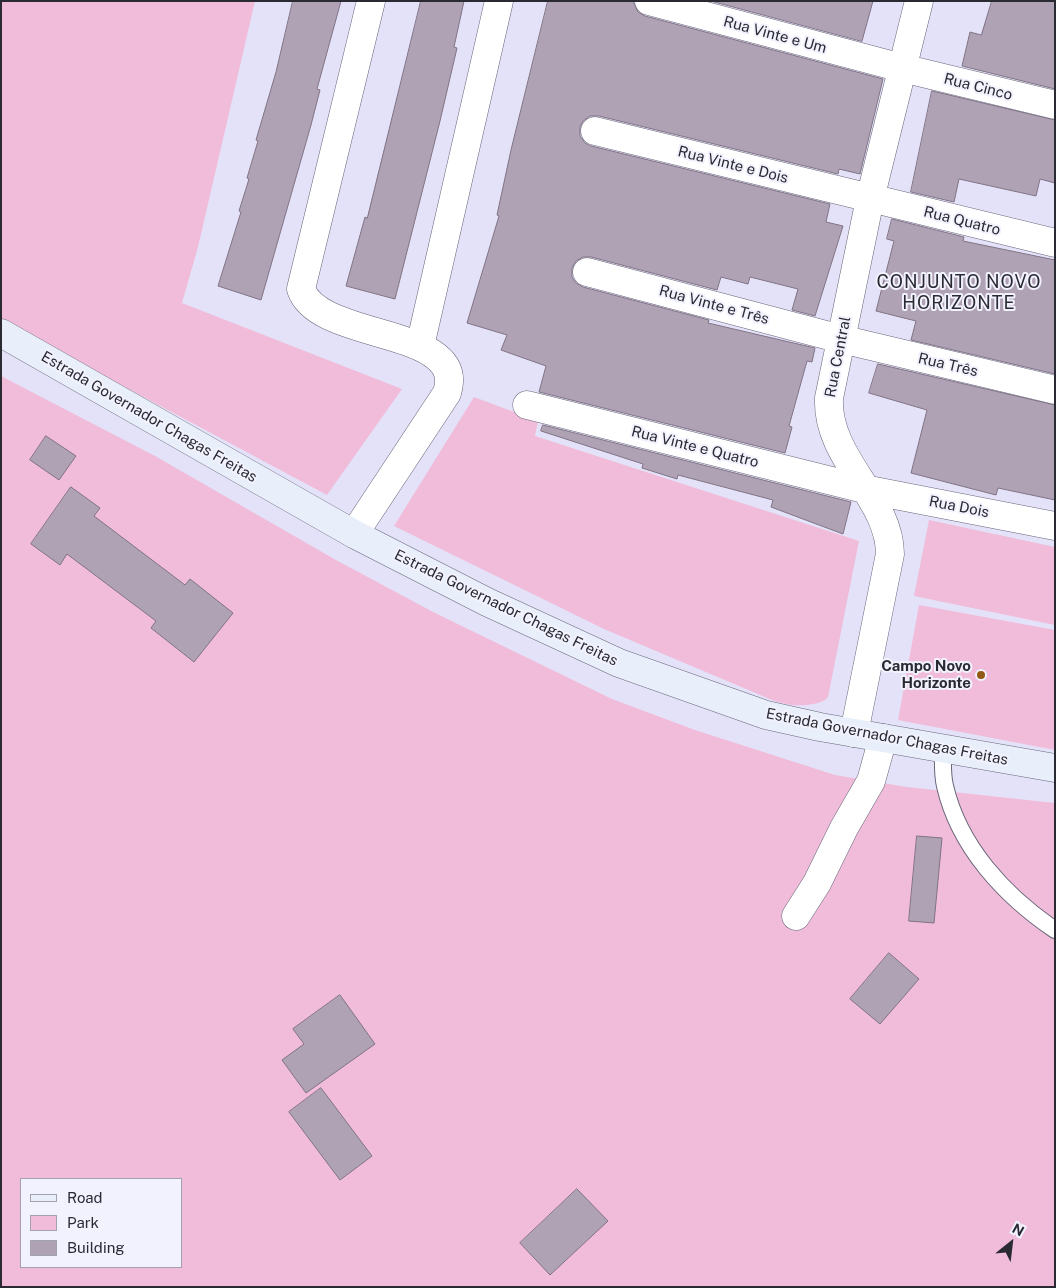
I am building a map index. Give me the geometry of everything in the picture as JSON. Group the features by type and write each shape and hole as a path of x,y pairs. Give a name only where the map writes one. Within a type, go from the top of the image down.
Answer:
{"main road":[{"name":"Estrada Governador Chagas Freitas","path":"1,333 354,534 487,602 619,663 766,715 854,733 1055,768"}],"street":[{"path":"354,534 447,393 450,380 447,368 420,346 333,318 308,302 301,289 371,1"},
{"path":"420,346 499,1"},
{"name":"Rua Vinte e Um","path":"649,1 902,68"},
{"name":"Rua Central","path":"854,733 890,554 886,528 834,433 829,417 829,398 870,199 920,1"},
{"name":"Rua Cinco","path":"902,68 1055,105"},
{"name":"Rua Vinte e Dois","path":"595,131 870,199"},
{"name":"Rua Quatro","path":"870,199 1055,243"},
{"name":"Rua Vinte e Três","path":"588,272 841,339"},
{"name":"Rua Três","path":"841,339 1055,390"},
{"name":"Rua Vinte e Quatro","path":"527,405 864,488"},
{"name":"Rua Dois","path":"864,488 1055,526"},
{"path":"796,916 871,782 883,738"}],"lane":[{"path":"943,748 944,784 951,806 973,851 993,877 1018,901 1055,930"}],"green space":[{"path":"1,1 255,1 198,247 182,303 402,389 327,495 1,321"},
{"path":"1,376 155,456 336,560 435,613 612,699 695,730 835,775 907,787 1055,803 1055,1287 1,1287"},
{"path":"474,397 538,421 535,436 859,541 828,697 819,703 806,705 784,704 772,700 604,629 394,526"},
{"path":"929,520 1055,547 1055,625 914,596"},
{"name":"Campo Novo Horizonte","path":"919,605 1055,630 1055,750 898,720"}],"building":[{"path":"293,1 341,1 317,89 320,90 311,125 261,300 218,286 241,212 239,211 258,141 256,140 276,72"},
{"path":"421,1 464,1 454,47 457,48 395,299 346,286 365,217 367,218"},
{"path":"548,1 633,1 638,12 645,16 883,79 860,174 839,169 838,174 599,116 590,116 583,121 580,127 580,136 585,143 591,146 830,204 826,222 843,226 815,316 792,310 798,289 750,277 748,284 721,277 717,290 591,257 583,257 576,261 572,268 572,277 576,283 583,287 709,320 708,323 815,348 812,362 807,361 789,426 792,427 785,453 539,392 546,366 501,350 507,335 467,323 499,216 497,215 511,150"},
{"path":"711,1 873,1 862,41"},
{"path":"992,1 1055,1 1055,89 962,66 970,32 981,35"},
{"path":"932,91 1055,120 1055,183 1040,179 1036,196 959,179 954,202 911,192"},
{"path":"892,219 964,237 963,241 1055,260 1055,374 911,340 916,321 876,311 894,241 887,239"},
{"path":"878,364 1055,405 1055,500 998,488 996,495 911,473 927,410 869,393"},
{"path":"543,425 851,502 843,534 771,507 773,500 678,475 677,479 642,468 643,464 541,431"},
{"path":"46,436 76,456 59,480 30,460"},
{"path":"71,487 100,508 94,516 185,585 190,579 233,613 194,662 151,628 156,621 67,554 60,565 31,544"},
{"path":"917,836 942,838 934,923 909,921"},
{"path":"889,953 919,979 880,1024 850,999"},
{"path":"340,995 375,1044 306,1093 282,1060 304,1044 293,1029"},
{"path":"321,1088 372,1156 340,1180 289,1112"},
{"path":"577,1189 608,1221 550,1275 520,1243"}],"place":[{"name":"Campo Novo Horizonte","path":"981,675"}],"district":[{"name":"CONJUNTO NOVO HORIZONTE","path":"959,292"}]}
